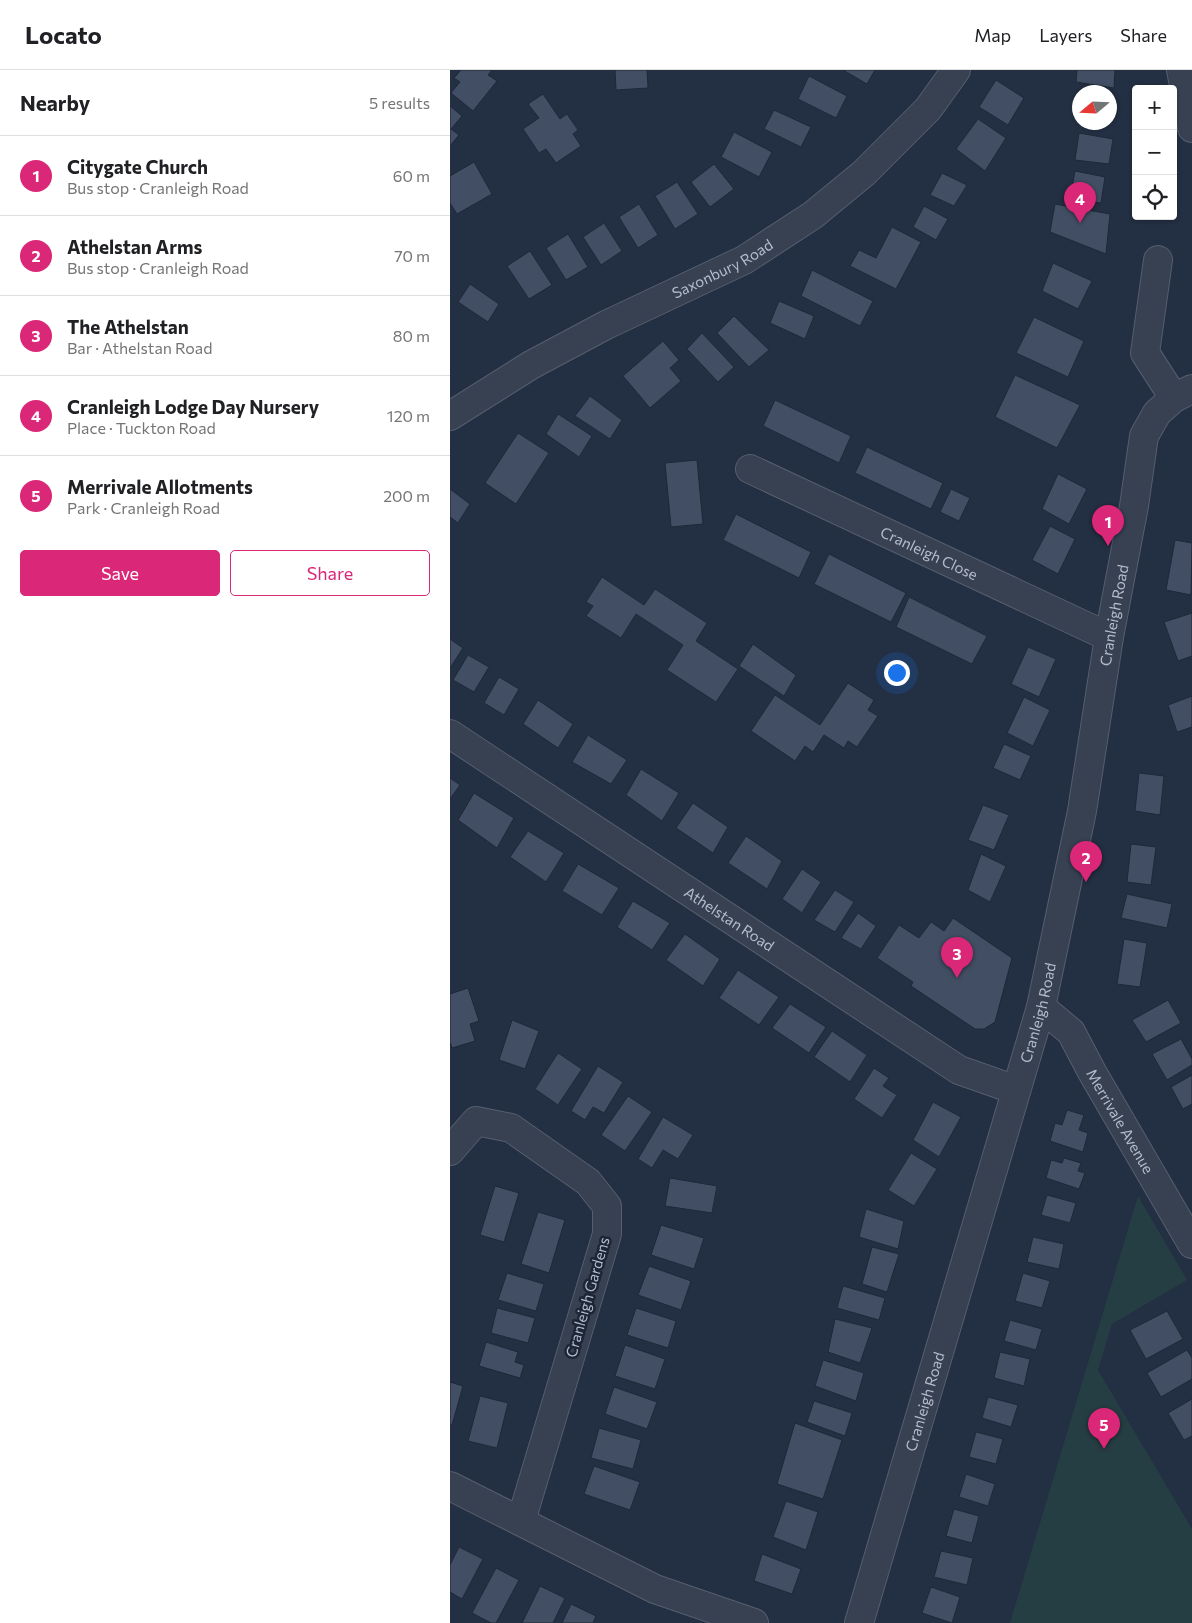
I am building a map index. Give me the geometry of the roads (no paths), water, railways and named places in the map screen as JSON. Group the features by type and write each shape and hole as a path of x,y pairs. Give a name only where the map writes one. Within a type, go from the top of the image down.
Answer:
{"street":[{"name":"Saxonbury Road","path":"450,416 531,365 606,326 744,260 812,215 864,173 921,115 956,70"},
{"path":"1181,70 1192,128"},
{"name":"Cranleigh Road","path":"859,1623 1041,1007 1082,811 1108,637 1134,506 1144,436 1156,413 1183,393 1145,353 1158,260"},
{"name":"Cranleigh Close","path":"750,469 1108,637"},
{"name":"Athelstan Road","path":"450,734 959,1070 1016,1090"},
{"name":"Merrivale Avenue","path":"1041,1007 1071,1032 1092,1072 1192,1244"},
{"name":"Cranleigh Gardens","path":"450,1150 476,1121 511,1128 588,1182 607,1206 607,1234 520,1521"},
{"path":"450,1486 656,1589 754,1623"}],"place":[{"name":"Cranleigh Lodge Day Nursery","path":"1080,223"},
{"name":"Citygate Church","path":"1108,546"},
{"name":"Athelstan Arms","path":"1086,882"},
{"name":"The Athelstan","path":"957,978"},
{"name":"Merrivale Allotments","path":"1104,1449"}]}
